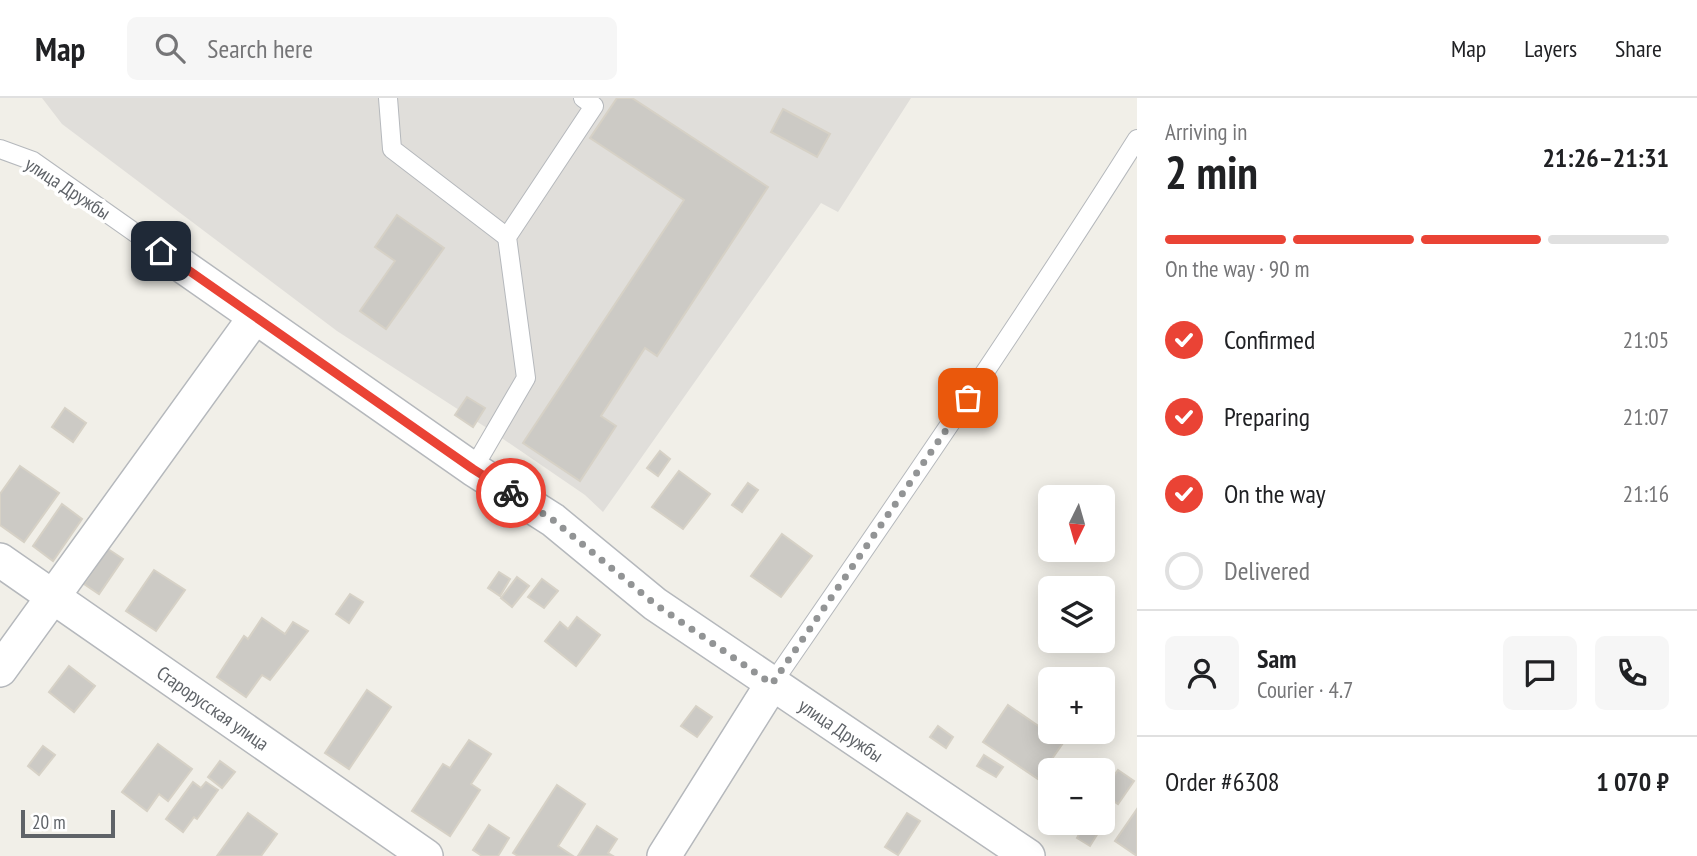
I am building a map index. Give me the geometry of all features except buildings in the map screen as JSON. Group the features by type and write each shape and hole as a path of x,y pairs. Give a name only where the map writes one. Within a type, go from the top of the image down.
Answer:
{"street":[{"name":"улица Дружбы","path":"161,251 473,469 553,520 655,604 1028,856"},
{"path":"0,670 255,317"},
{"name":"Старорусская улица","path":"0,560 426,856"},
{"path":"664,856 772,684"}],"lane":[{"path":"388,98 392,149 507,237"},
{"path":"473,469 526,378 507,237 594,106 583,98"},
{"path":"772,684 946,430 1137,139"},
{"name":"улица Дружбы","path":"0,149 33,161 161,251"}],"shaded area":[{"path":"42,98 911,98 838,212 821,203 603,512 585,495 493,432 337,331 62,124"}],"way so far":[{"path":"511,493 553,520 655,604 772,684 968,398"}],"route":[{"path":"161,251 511,493"}]}
